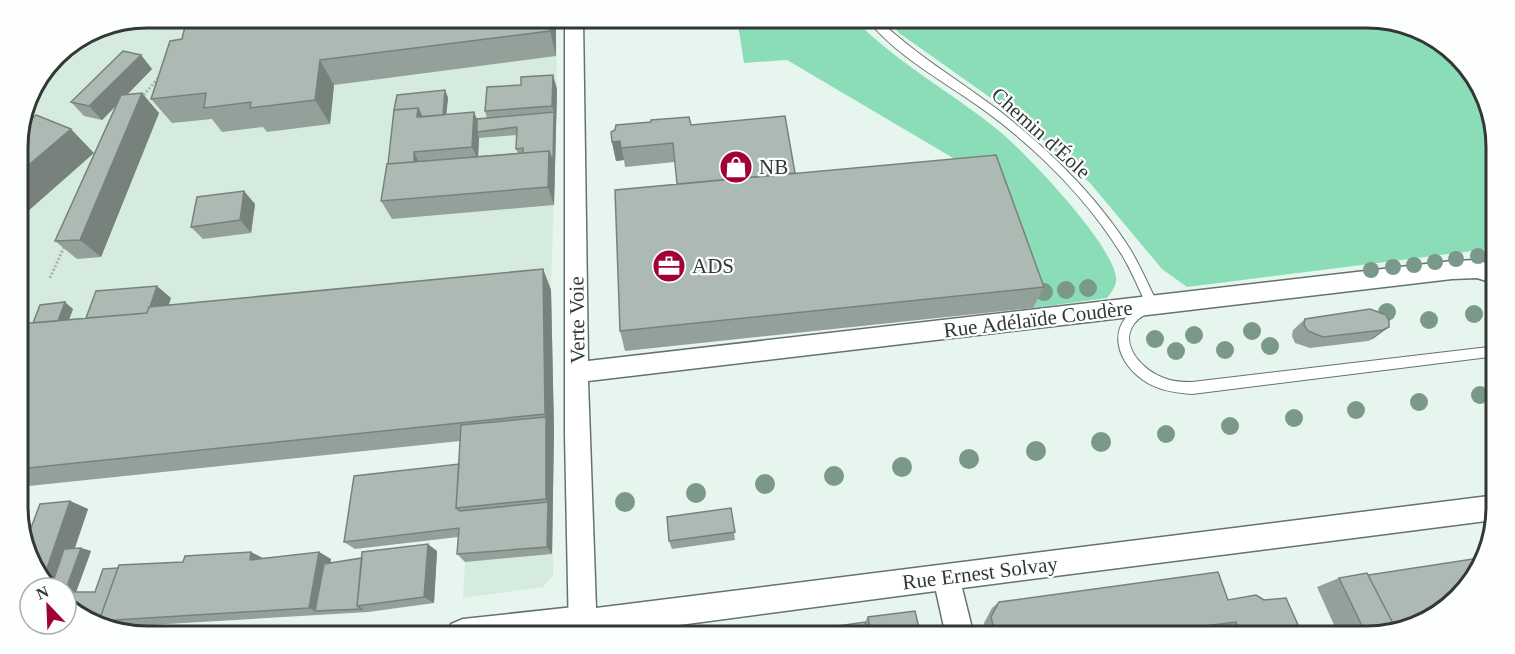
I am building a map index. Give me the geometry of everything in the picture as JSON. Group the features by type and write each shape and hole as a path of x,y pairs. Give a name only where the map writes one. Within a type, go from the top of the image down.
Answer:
{"street":[{"name":"Verte Voie","path":"574,29 577,434 583,626"},
{"name":"Rue Adélaïde Coudère","path":"578,372 1452,270 1477,269 1486,272"},
{"name":"Rue Ernest Solvay","path":"607,626 946,577 1486,508"},
{"path":"946,577 957,625"}],"lane":[{"name":"Chemin d'Éole","path":"881,28 889,37 1008,124 1075,187 1125,250 1153,306"},
{"path":"1153,306 1140,310 1130,317 1124,327 1123,339 1126,352 1134,364 1146,375 1177,388 1486,352"}],"path":[{"path":"135,104 164,72"},
{"path":"50,278 69,236"}],"shaded area":[{"path":"140,29 556,29 557,89 551,290 553,575 543,587 463,598 472,439 28,486 29,140 33,117 41,95 63,63 95,41 117,33"}],"green space":[{"path":"863,28 887,49 998,130 1028,158 1068,202 1103,248 1113,268 1116,282 1114,289 1107,298 1033,308 987,178 787,60 744,63 739,29"},
{"path":"895,28 1367,28 1405,35 1427,44 1452,63 1471,88 1477,102 1485,132 1486,148 1486,249 1187,287 1162,269 1090,183 1019,118"}],"building":[{"path":"184,29 550,29 550,31 320,60 315,100 250,108 251,102 204,108 206,93 151,99 170,41 182,39"},
{"path":"123,51 141,55 89,106 71,102"},
{"path":"553,75 552,106 485,111 487,87 521,85 521,77"},
{"path":"445,90 443,115 421,117 418,108 394,110 397,95"},
{"path":"142,93 80,240 55,241 121,95"},
{"path":"418,108 417,117 474,112 472,147 414,152 414,162 388,164 394,110"},
{"path":"554,112 553,163 549,151 523,153 523,148 516,149 517,127 477,132 477,119"},
{"path":"36,115 71,129 29,165 29,140 33,118"},
{"path":"785,116 795,173 677,184 673,143 621,148 620,141 612,142 611,132 615,130 616,125 689,117 691,125"},
{"path":"549,151 548,187 381,201 387,164"},
{"path":"996,155 1044,287 620,331 615,190"},
{"path":"244,191 240,220 191,227 197,197"},
{"path":"543,269 545,414 28,468 28,323 147,313 149,307"},
{"path":"157,286 147,313 86,318 96,291"},
{"path":"65,302 58,321 33,323 40,305"},
{"path":"1370,309 1386,315 1389,327 1383,330 1323,337 1308,331 1304,325 1305,319"},
{"path":"546,417 546,499 456,508 461,425"},
{"path":"459,464 456,508 460,511 548,502 547,547 457,554 459,528 344,542 354,476"},
{"path":"70,501 47,570 38,552 31,528 40,504"},
{"path":"731,508 735,532 669,541 667,517"},
{"path":"428,544 424,597 357,606 362,552"},
{"path":"81,548 71,576 55,576 64,549"},
{"path":"251,552 250,560 319,552 309,608 114,620 101,616 119,565 183,562 185,556"},
{"path":"362,558 357,606 362,609 315,611 324,564"},
{"path":"1474,559 1457,585 1446,596 1420,613 1393,622 1368,575"},
{"path":"118,568 101,616 78,603 78,592 95,592 103,569"},
{"path":"1218,572 1228,600 1256,595 1264,600 1286,598 1298,625 1237,625 1236,622 1210,625 993,625 991,617 999,602"},
{"path":"1367,573 1393,622 1362,625 1339,578"},
{"path":"915,611 918,625 869,625 868,617"},
{"path":"865,622 866,625 841,625"}],"place":[{"name":"NB","path":"736,167"},
{"name":"ADS","path":"669,266"}]}
